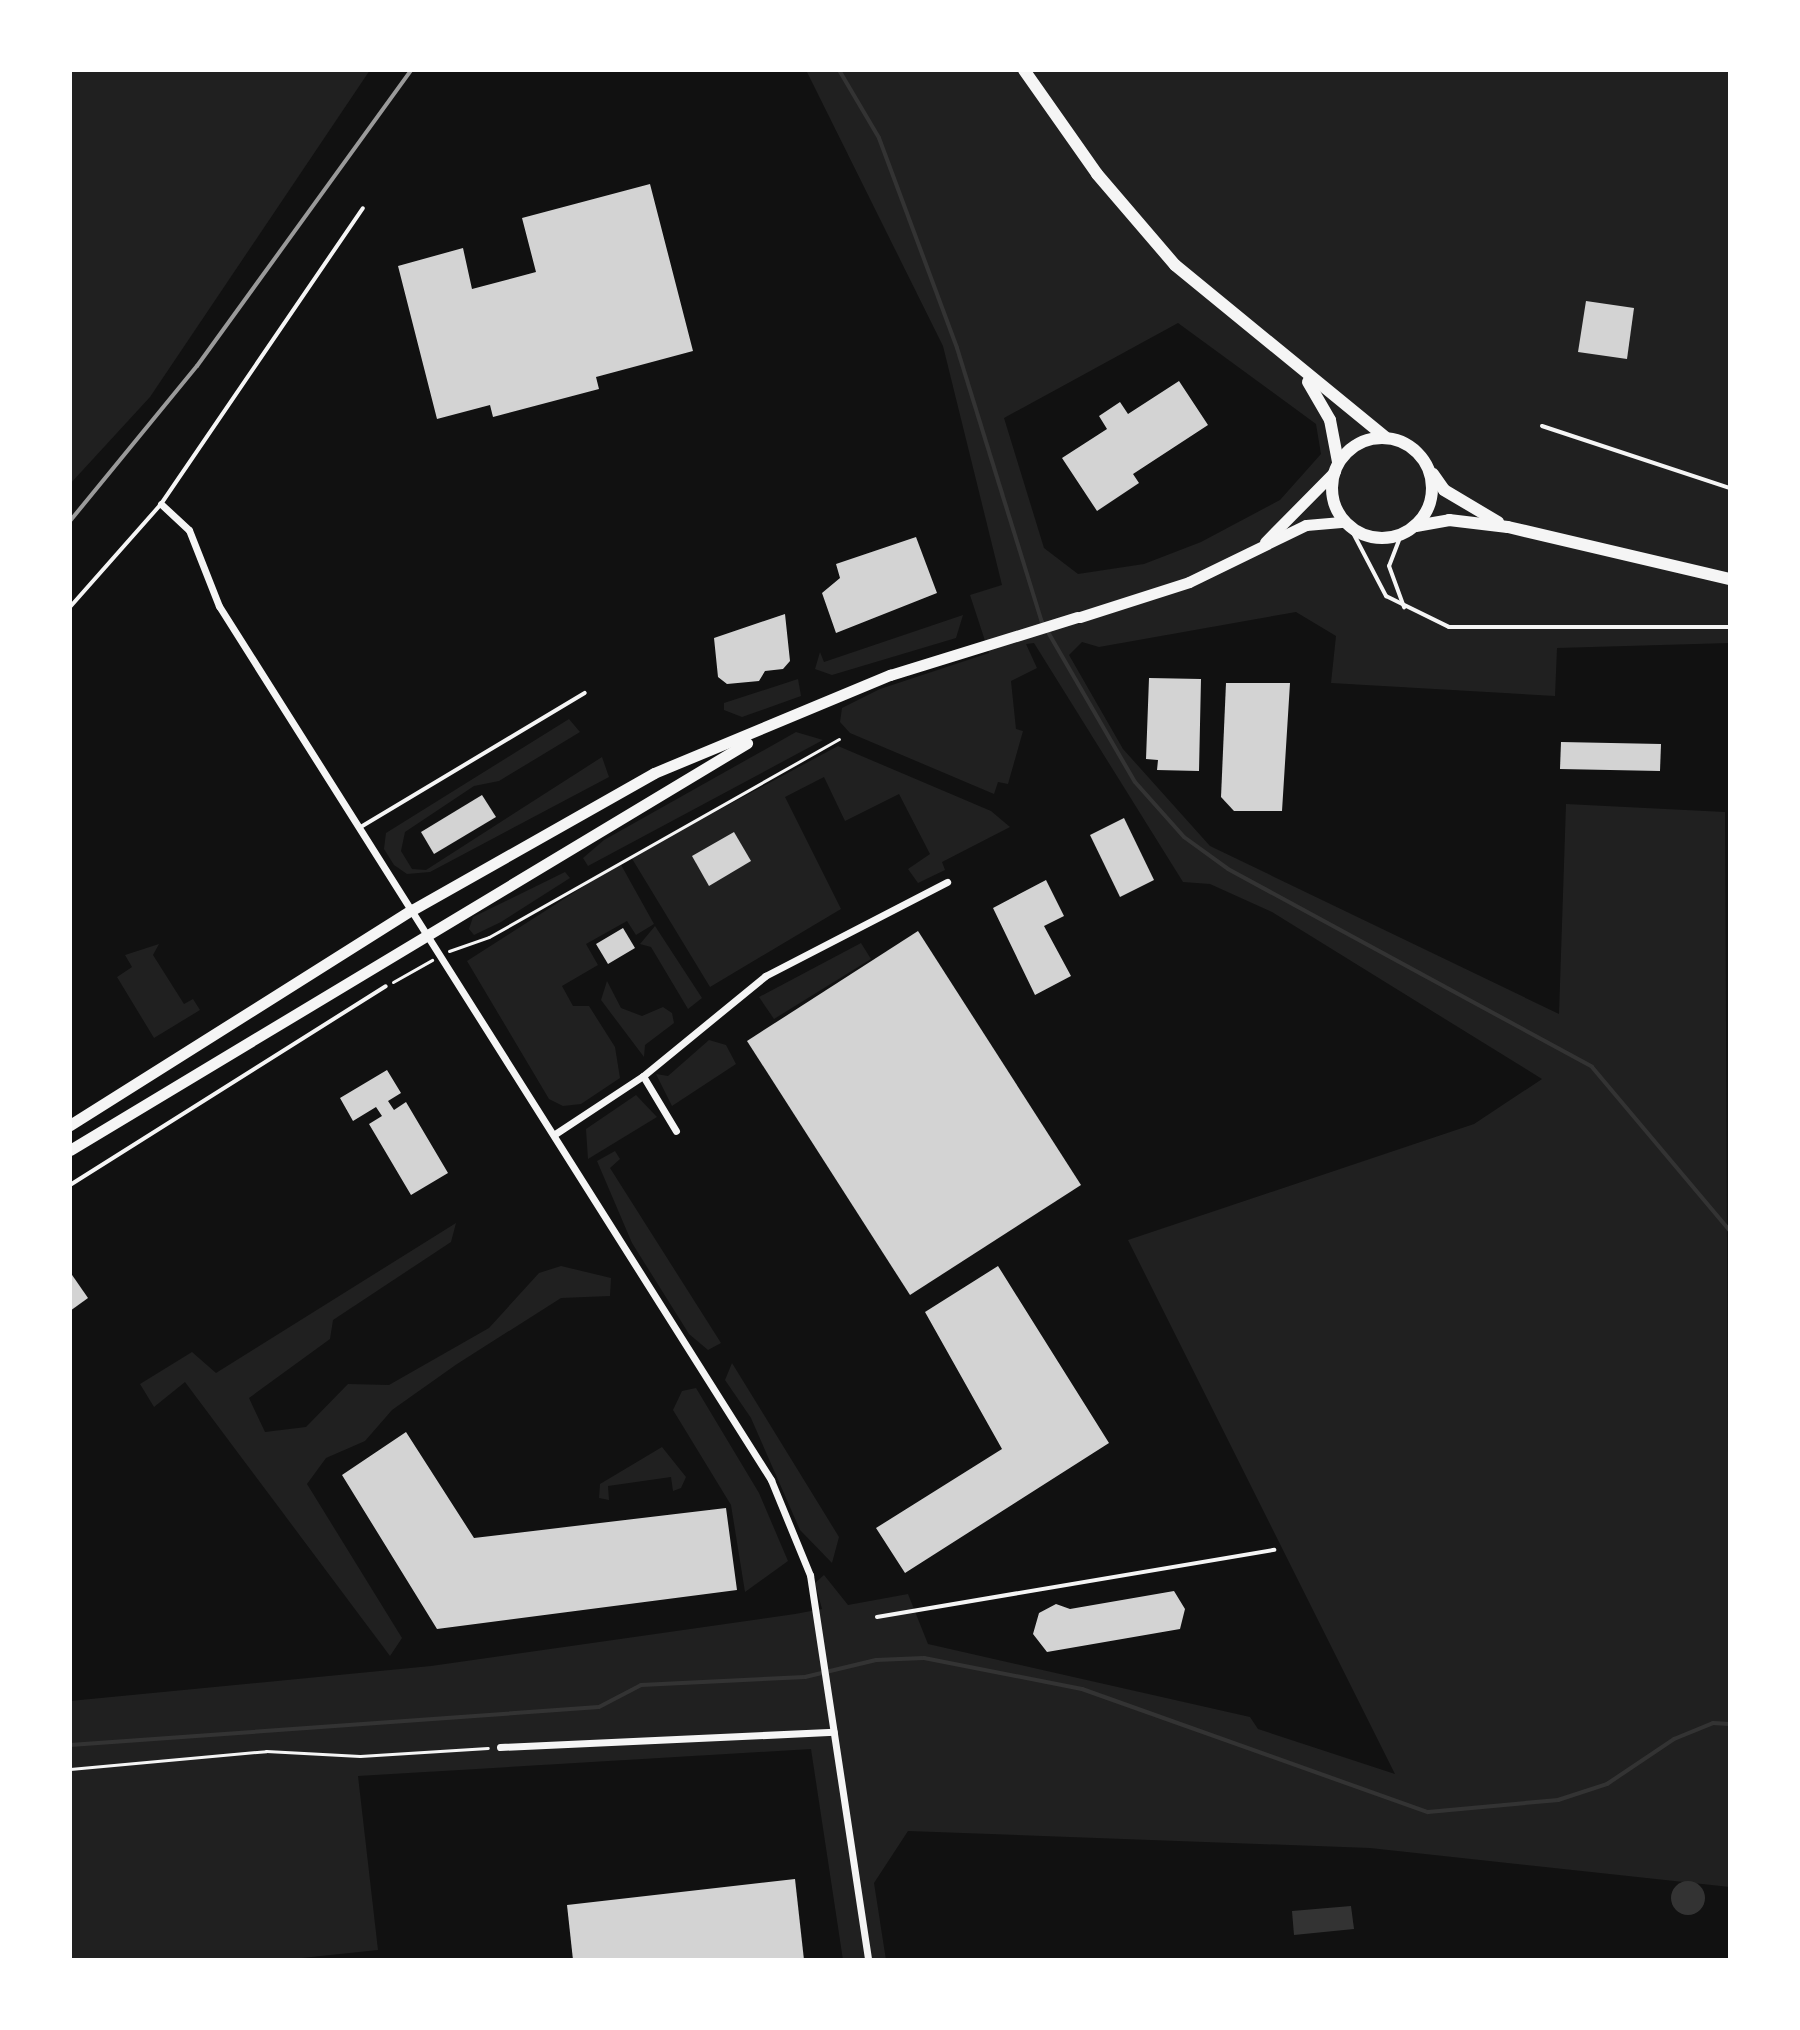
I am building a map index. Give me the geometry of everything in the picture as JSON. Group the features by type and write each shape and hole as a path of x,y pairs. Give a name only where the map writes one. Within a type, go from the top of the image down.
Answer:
{"main road":[{"path":"1024,70 1157,245 1304,376 1385,437 1414,450 1444,490 1508,527"},
{"path":"1304,376 1330,420 1336,466 1333,503 1347,525"},
{"path":"1255,552 1356,444 1385,437"},
{"path":"1416,526 1432,494 1429,470"},
{"path":"70,1125 412,910 654,773 761,734 890,675 1022,632 1155,595 1255,552 1306,525 1347,525 1374,538 1401,535 1416,526 1449,520 1508,527 1730,579"},
{"path":"70,1150 425,932 761,734"}],"street":[{"path":"161,504 189,530 219,606 771,1480 810,1575 868,1960"},
{"path":"555,1134 643,1076 765,976 947,882"},
{"path":"643,1076 676,1131"},
{"path":"500,1747 834,1732"}],"lane":[{"path":"70,607 161,504 363,208"},
{"path":"1542,426 1730,488"},
{"path":"1347,525 1369,576 1405,609 1449,627 1730,627"},
{"path":"1401,535 1389,566 1405,609"},
{"path":"359,828 585,693"},
{"path":"70,1185 386,986"},
{"path":"877,1617 1274,1550"}],"path":[{"path":"466,945 839,739"},
{"path":"386,986 417,969"},
{"path":"70,1769 266,1751 360,1756 500,1747"}],"shaded area":[{"path":"70,70 370,70 150,397 70,484"},
{"path":"806,70 1730,70 1730,643 1557,648 1555,696 1331,683 1336,636 1296,612 1099,647 1082,642 1069,655 1123,749 1210,846 1559,1014 1566,804 1725,812 1730,1887 1370,1848 908,1831 874,1883 886,1960 843,1960 811,1749 358,1776 378,1950 283,1960 70,1960 70,1701 431,1666 795,1614 822,1609 815,1583 824,1575 848,1605 908,1594 928,1644 1250,1717 1258,1729 1395,1774 1128,1240 1474,1124 1542,1079 1272,912 1210,884 1183,882 1034,643 1026,644 1037,668 1011,681 1016,729 1023,731 1008,784 998,782 994,794 850,733 840,722 842,708 880,689 989,653 970,595 1002,585 943,346","holes":["1178,323 1316,424 1321,454 1280,500 1201,542 1144,564 1078,574 1044,548 1004,418"]},
{"path":"963,615 956,638 832,675 815,669 820,652 824,662"},
{"path":"798,679 801,696 742,717 724,710 724,703"},
{"path":"569,719 580,732 499,781 474,786 405,832 401,851 412,869 426,870 602,757 609,777 430,872 407,874 394,865 384,849 386,833"},
{"path":"796,732 823,740 588,866 583,858 604,840"},
{"path":"838,746 991,811 1010,827 942,862 945,870 918,883 908,869 930,854 899,794 845,821 824,777 785,797 841,909 710,987 631,857"},
{"path":"620,863 654,924 636,935 627,921 586,944 598,965 562,986 573,1006 589,1006 615,1047 620,1078 581,1104 563,1106 549,1099 467,961"},
{"path":"565,872 570,878 501,922 474,935 469,929 473,917"},
{"path":"655,926 702,998 688,1009 651,947 640,944"},
{"path":"861,943 871,959 774,1019 759,997"},
{"path":"159,944 153,955 184,1004 193,999 200,1010 154,1038 117,977 132,967 125,955"},
{"path":"607,981 621,1008 642,1016 663,1007 672,1013 674,1023 645,1045 644,1057 601,1000"},
{"path":"709,1040 726,1045 736,1064 672,1106 656,1074 668,1076"},
{"path":"636,1095 657,1117 588,1159 586,1129"},
{"path":"615,1151 620,1159 610,1168 721,1343 708,1350 689,1334 632,1243 597,1161"},
{"path":"456,1223 451,1242 333,1320 330,1339 249,1398 265,1432 306,1427 348,1384 389,1385 489,1328 539,1273 561,1266 611,1278 610,1296 561,1298 457,1364 392,1410 365,1441 326,1458 307,1484 402,1638 390,1656 185,1382 154,1407 140,1384 192,1352 216,1373"},
{"path":"732,1363 839,1537 832,1563 800,1530 751,1418 725,1380"},
{"path":"696,1388 759,1493 788,1561 745,1592 731,1505 673,1410 682,1391"},
{"path":"662,1447 686,1477 681,1488 673,1491 671,1477 608,1486 609,1500 599,1498 600,1484"},
{"path":"1688,1881 1700,1886 1705,1898 1700,1910 1688,1915 1676,1910 1671,1898 1676,1886"},
{"path":"1351,1906 1354,1929 1294,1935 1292,1911"}],"building":[{"path":"650,184 693,351 596,377 599,389 493,417 490,405 437,419 398,266 463,248 472,289 536,272 522,218"},
{"path":"1586,301 1634,308 1627,359 1578,352"},
{"path":"1179,381 1208,425 1133,474 1139,483 1097,511 1062,458 1107,429 1099,416 1120,402 1128,414"},
{"path":"916,537 937,593 836,633 822,593 840,578 836,564"},
{"path":"785,614 790,661 783,669 765,671 759,681 727,684 718,677 714,638"},
{"path":"1149,678 1201,679 1199,771 1157,770 1158,760 1146,759"},
{"path":"1226,683 1290,683 1282,811 1234,811 1221,797"},
{"path":"1561,742 1661,744 1660,771 1560,769"},
{"path":"482,795 496,817 434,854 421,832"},
{"path":"1124,818 1154,880 1120,897 1090,835"},
{"path":"734,832 751,861 709,886 692,856"},
{"path":"1046,880 1064,916 1044,926 1071,976 1035,995 993,908"},
{"path":"623,928 635,948 608,964 596,944"},
{"path":"918,931 1081,1185 910,1295 747,1041"},
{"path":"387,1070 401,1093 388,1101 394,1110 406,1102 448,1173 411,1195 369,1124 382,1116 376,1107 353,1121 340,1098"},
{"path":"998,1266 1109,1443 905,1573 876,1528 1002,1449 925,1312"},
{"path":"70,1272 88,1298 70,1311"},
{"path":"406,1432 474,1538 726,1508 737,1590 437,1629 342,1475"},
{"path":"1174,1591 1185,1609 1180,1629 1047,1652 1033,1634 1039,1613 1056,1604 1070,1609"},
{"path":"795,1879 804,1960 573,1960 567,1905"}],"waterway":[{"path":"839,70 879,138 957,348 1041,620 1135,782 1184,837 1228,869 1592,1067 1730,1231"},
{"path":"70,1745 599,1707 641,1685 805,1677 876,1660 924,1658 1082,1689 1428,1812 1558,1800 1607,1784 1674,1739 1713,1723 1730,1724"}],"railway":[{"path":"70,521 197,366 411,70"}]}
